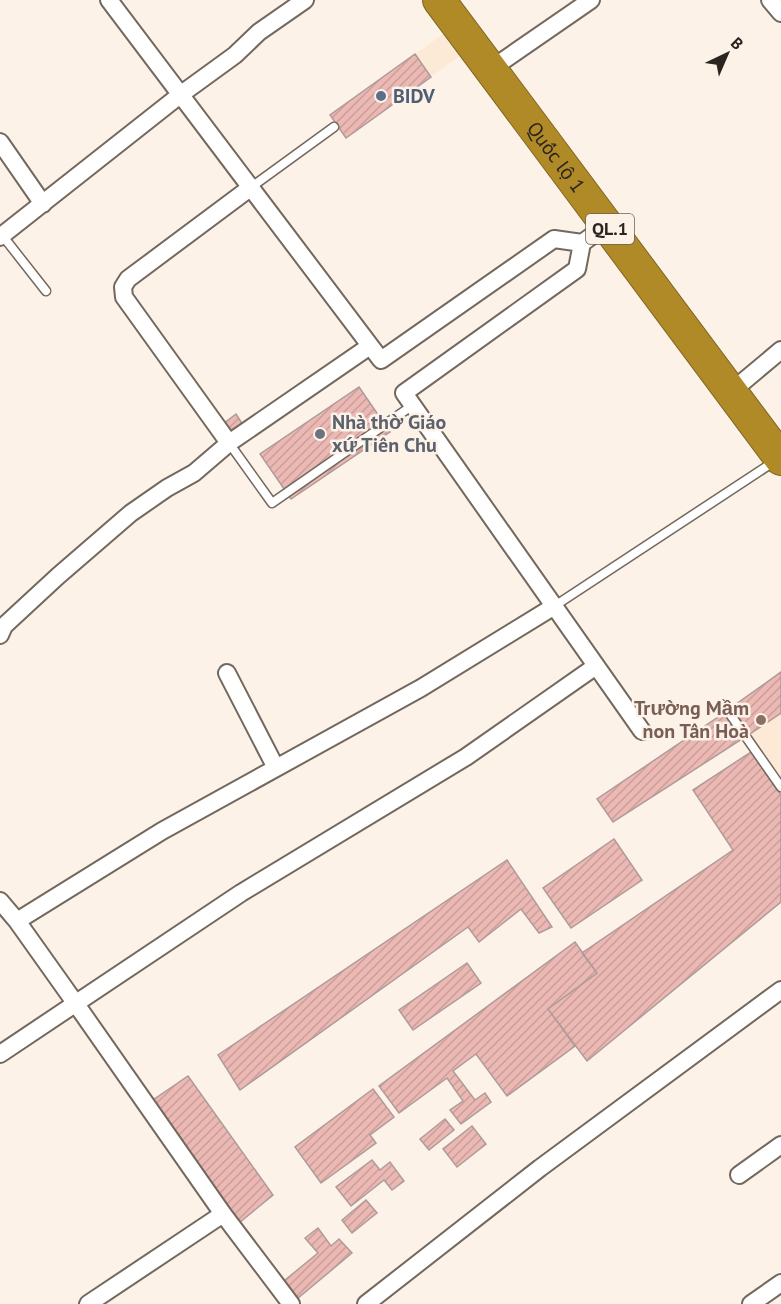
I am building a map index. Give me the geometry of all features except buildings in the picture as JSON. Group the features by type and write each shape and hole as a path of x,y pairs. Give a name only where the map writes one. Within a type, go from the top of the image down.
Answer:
{"highway":[{"name":"Quốc lộ 1","path":"439,0 781,458"}],"street":[{"path":"109,0 381,360 554,239 582,243"},
{"path":"1,236 180,95 235,55 259,32 305,0"},
{"path":"491,69 591,0"},
{"path":"770,0 781,13"},
{"path":"0,142 43,204"},
{"path":"229,443 124,297 123,287 128,279 250,188"},
{"path":"607,225 582,243 577,269 404,393 642,731"},
{"path":"0,635 4,626 94,543 131,513 166,488 194,473 229,443 370,346"},
{"path":"732,391 781,350"},
{"path":"291,1304 223,1214 76,1004 6,911 162,831 421,688 553,607"},
{"path":"0,1054 241,893 466,757 596,666"},
{"path":"227,674 276,768"},
{"path":"366,1304 540,1168 781,990"},
{"path":"739,1175 781,1145"},
{"path":"88,1304 223,1214"},
{"path":"751,1304 781,1283"}],"lane":[{"path":"250,188 334,127"},
{"path":"1,236 46,291"},
{"path":"229,443 272,503 413,405"},
{"path":"553,607 781,458"},
{"path":"723,704 781,787"}],"shaded area":[{"name":"BIDV","path":"449,30 465,52 346,138 330,115"},
{"name":"Trường Mầm non Tân Hoà","path":"781,672 781,778 732,707"}],"place":[{"name":"BIDV","path":"381,96"},
{"name":"Nhà thờ Giáo xứ Tiên Chu","path":"320,434"},
{"name":"Trường Mầm non Tân Hoà","path":"761,720"}]}
